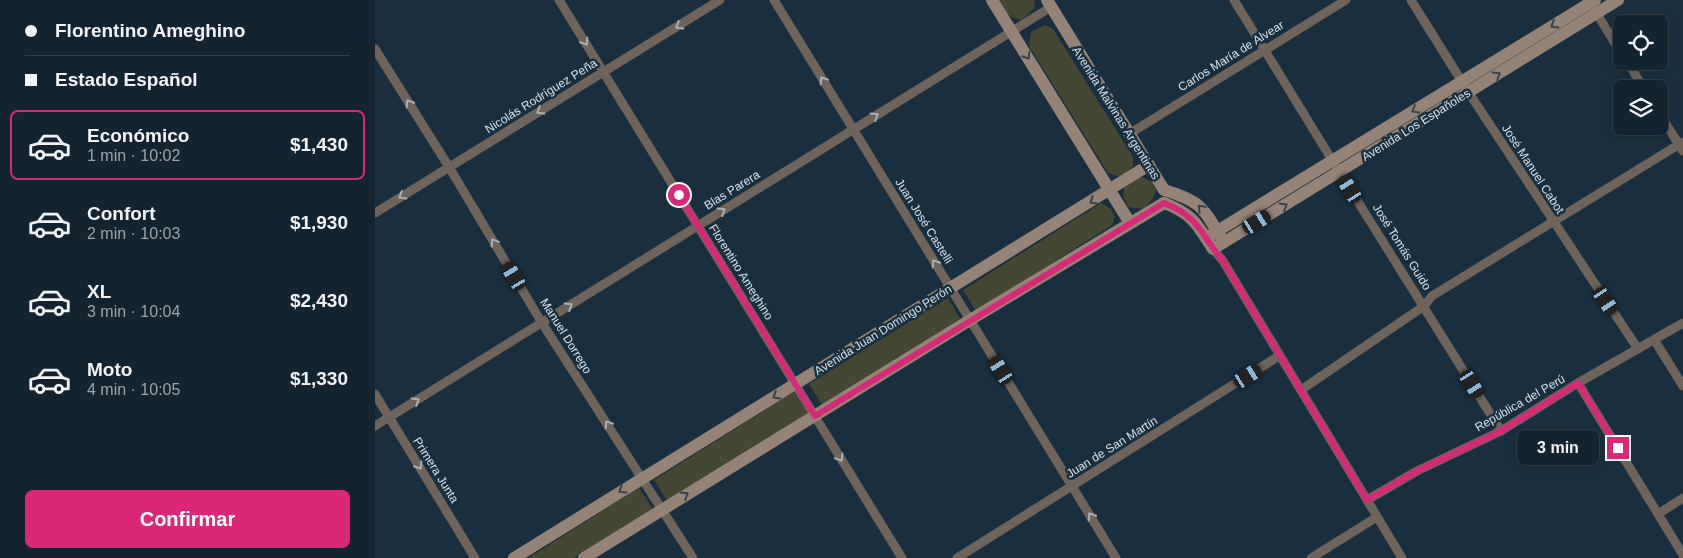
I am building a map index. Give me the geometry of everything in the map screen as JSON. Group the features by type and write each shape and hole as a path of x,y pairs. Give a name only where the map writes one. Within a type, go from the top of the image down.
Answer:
{"main road":[{"path":"992,0 1130,223"},
{"name":"Avenida Los Españoles","path":"1206,238 1220,237 1339,172 1593,4 1618,0"},
{"name":"Avenida Malvinas Argentinas","path":"1049,4 1149,166 1164,197 1186,196 1197,203 1220,237"},
{"name":"Avenida Los Españoles","path":"1213,249 1220,237 1332,160 1465,88"},
{"name":"Avenida Juan Domingo Perón","path":"514,558 1149,166"},
{"path":"584,558 1130,223 1164,197 1197,223 1213,249"}],"street":[{"name":"Florentino Ameghino","path":"559,0 902,558"},
{"name":"Nicolás Rodríguez Peña","path":"375,213 720,0"},
{"name":"Juan José Castelli","path":"774,0 1116,558"},
{"name":"José Tomás Guido","path":"1234,0 1501,431"},
{"name":"Carlos María de Alvear","path":"1129,134 1347,0"},
{"name":"José Manuel Cabot","path":"1411,0 1465,88 1638,349"},
{"name":"Blas Parera","path":"375,426 1012,32 1049,4"},
{"path":"1593,4 1613,38"},
{"name":"Manuel Dorrego","path":"375,49 449,167 542,323 693,558"},
{"path":"1301,390 1424,306 1432,296 1682,146 1668,125"},
{"path":"1220,237 1223,261"},
{"path":"1213,249 1223,261 1402,558"},
{"name":"República del Perú","path":"1367,500 1417,471 1501,431 1578,383 1683,323"},
{"path":"1655,340 1683,386"},
{"name":"Juan de San Martín","path":"957,558 1279,356"},
{"path":"1578,383 1683,557"},
{"name":"Primera Junta","path":"375,394 475,558"},
{"path":"1658,514 1683,498"},
{"path":"1311,558 1377,518"}],"green space":[{"path":"999,0 1034,0 1035,7 1022,20 1009,16"},
{"path":"1045,25 1053,29 1133,157 1133,167 1120,177 1108,173 1029,46 1031,32"},
{"path":"1142,177 1152,182 1156,191 1151,201 1143,208 1128,207 1123,196 1124,188 1135,179"},
{"path":"1101,203 1110,208 1115,217 1112,225 976,311 963,290"},
{"path":"948,298 960,319 822,405 809,384"},
{"path":"794,392 808,413 667,501 654,480"},
{"path":"639,488 653,509 574,558 528,558"}],"route":[{"path":"679,195 815,416 1164,203 1177,208 1197,223 1223,261 1367,500 1417,471 1501,431 1578,383 1618,448"}]}
